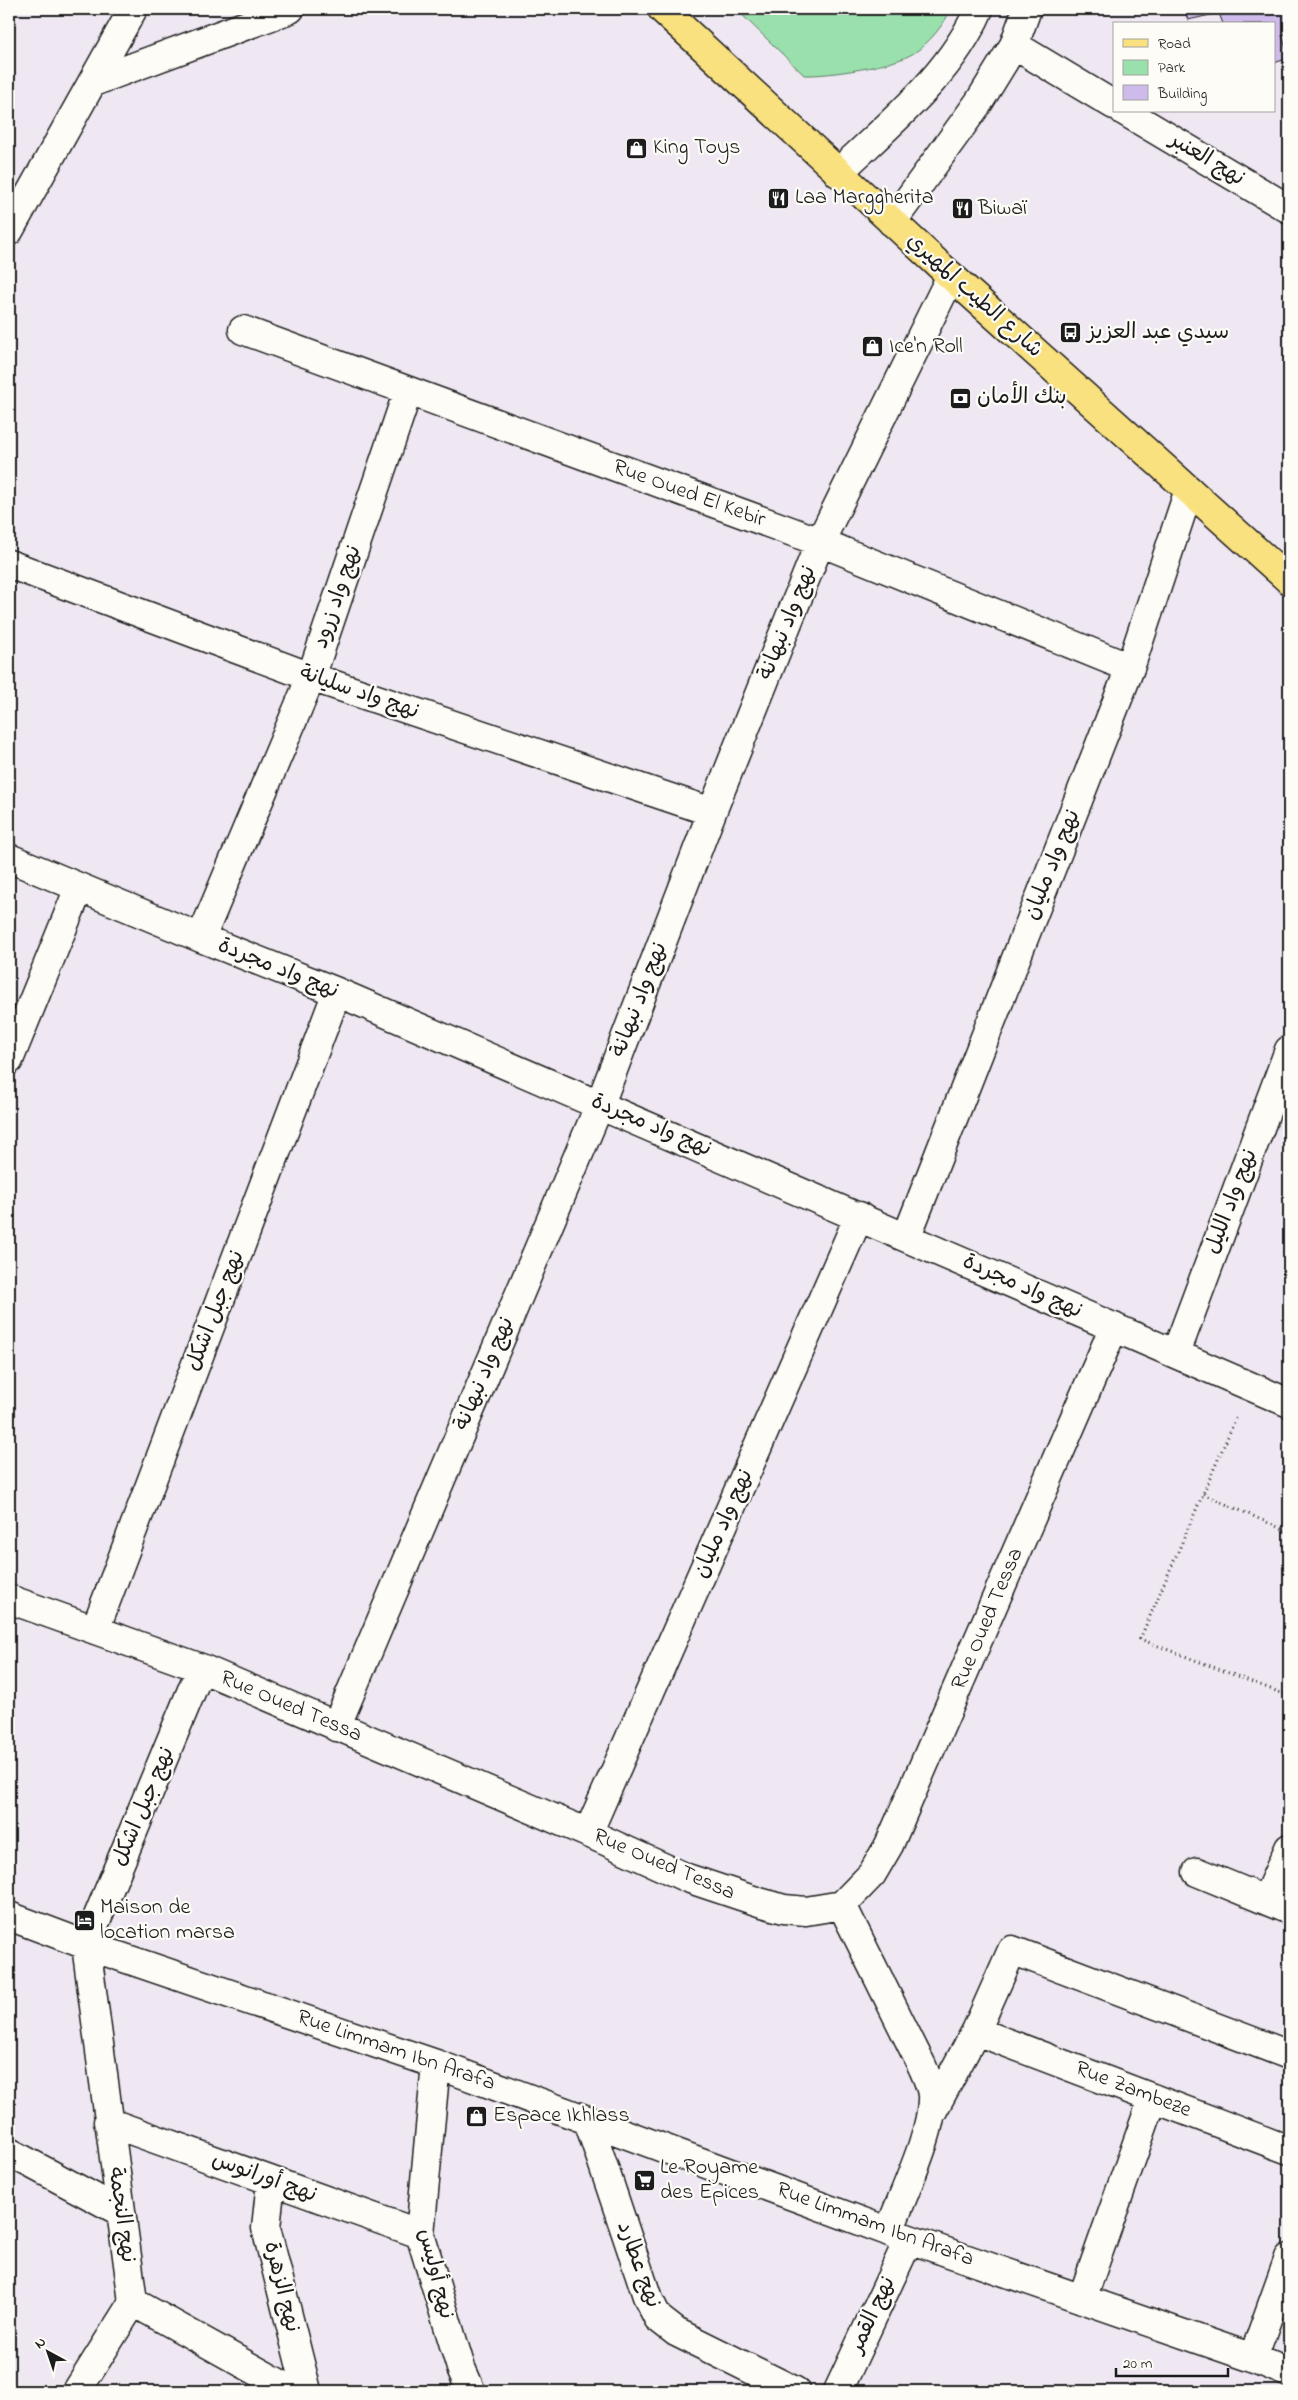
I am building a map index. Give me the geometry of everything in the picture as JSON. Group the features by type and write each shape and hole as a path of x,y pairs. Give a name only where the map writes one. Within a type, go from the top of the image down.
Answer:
{"main road":[{"name":"شارع الطيب المهيري","path":"662,9 951,276 1289,580"}],"street":[{"path":"9,232 133,9"},
{"path":"93,82 290,9"},
{"path":"838,173 903,112 942,70 972,25 979,9"},
{"path":"892,222 979,102 1014,46 1027,9"},
{"path":"1014,46 1113,104"},
{"name":"نهج العنبر","path":"1126,112 1289,209"},
{"name":"نهج واد نبهانة","path":"336,1727 600,1104 712,812 820,542 951,276"},
{"name":"Rue Oued El Kebir","path":"243,330 820,542 1130,668"},
{"name":"نهج واد زرود","path":"200,938 311,677 408,391"},
{"name":"نهج واد مليان","path":"907,1236 1130,668 1189,490"},
{"name":"نهج واد سليانة","path":"9,564 311,677 712,812"},
{"name":"نهج واد مجردة","path":"9,858 200,938 337,992 907,1236 1289,1403"},
{"path":"9,1060 79,888"},
{"name":"نهج جبل اشكل","path":"95,1630 337,992"},
{"name":"نهج واد الليل","path":"1176,1353 1289,1050"},
{"name":"نهج واد مليان","path":"588,1833 859,1216"},
{"name":"Rue Oued Tessa","path":"9,1599 201,1668 588,1833 687,1878 759,1902 784,1908 806,1911 842,1904 872,1874 889,1845 1114,1327"},
{"name":"نهج جبل اشكل","path":"86,1945 201,1668"},
{"path":"1197,1872 1278,1905 1289,1848"},
{"path":"842,1904 928,2079 932,2094 932,2112"},
{"name":"Rue Limmam Ibn Arafa","path":"9,1916 86,1945 436,2064 899,2235 1253,2358 1289,2373"},
{"name":"نهج النجمة","path":"86,1945 133,2302"},
{"path":"932,2112 976,2031 1012,1950 1289,2055"},
{"name":"Rue Zambeze","path":"976,2031 1289,2150"},
{"name":"نهج أوليس","path":"436,2064 420,2234 461,2368 471,2391"},
{"path":"1082,2299 1153,2098"},
{"name":"نهج القمر","path":"838,2391 899,2235 913,2172 932,2112"},
{"name":"نهج عطارد","path":"588,2120 647,2296 658,2318 676,2332 795,2391"},
{"name":"نهج أورانوس","path":"108,2122 420,2234"},
{"path":"16,2163 121,2212"},
{"name":"نهج الزهرة","path":"271,2181 266,2228 308,2391"},
{"path":"1253,2358 1289,2258"},
{"path":"77,2391 133,2302 294,2391"}],"path":[{"path":"1250,1386 1140,1639 1289,1696"},
{"path":"1203,1494 1289,1532"}],"green space":[{"path":"736,9 951,9 930,39 920,49 905,58 860,69 828,74 804,75"}],"building":[{"path":"1184,9 1289,9 1289,33 1282,35 1289,58 1276,62 1276,22 1222,22 1219,13 1188,20"}],"place":[{"name":"King Toys","path":"637,148"},
{"name":"Laa Marggherita","path":"779,198"},
{"name":"Biwaï","path":"962,209"},
{"name":"سيدي عبد العزيز","path":"1071,333"},
{"name":"Ice'n Roll","path":"873,347"},
{"name":"بنك الأمان","path":"961,398"},
{"name":"Maison de location marsa","path":"84,1921"},
{"name":"Espace Ikhlass","path":"477,2116"},
{"name":"Le Royame des Epices","path":"644,2181"}]}
